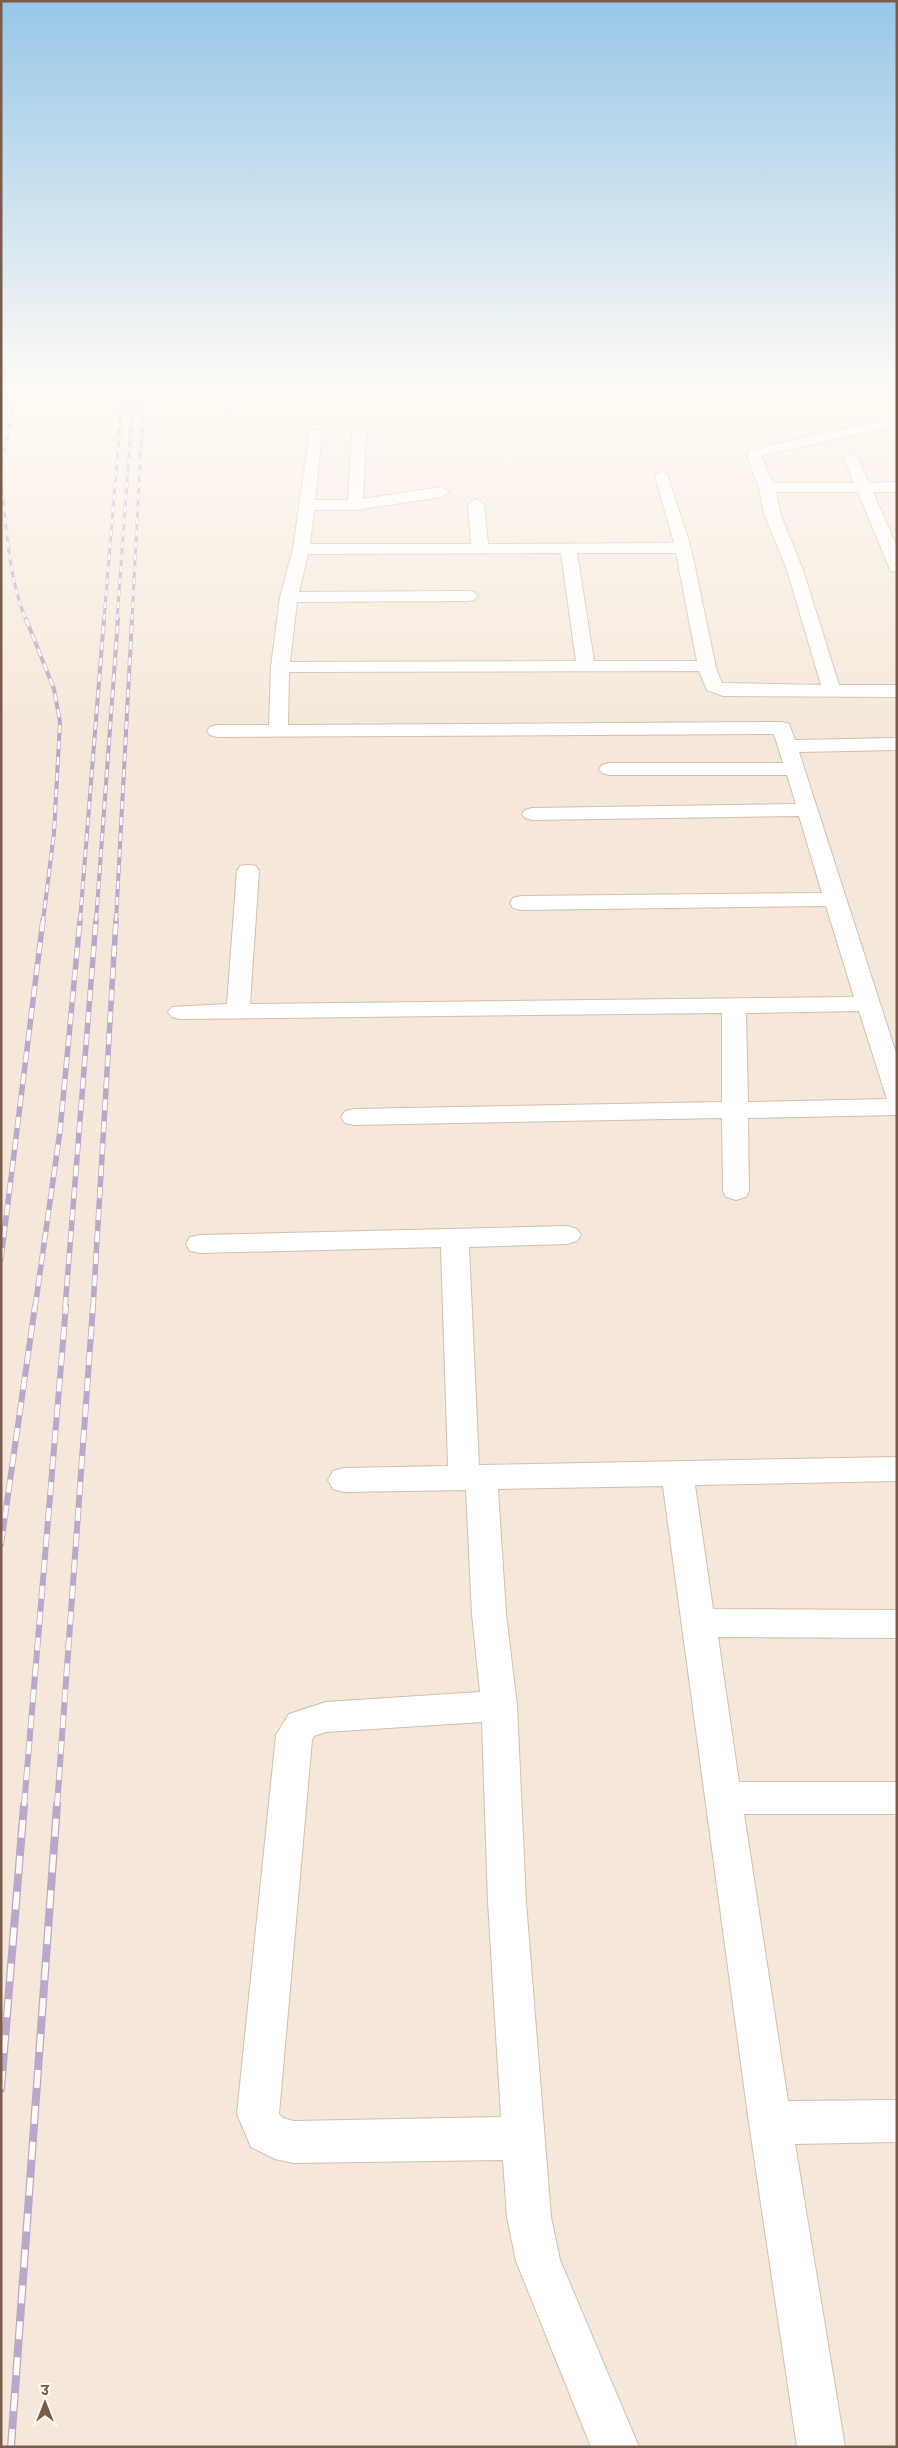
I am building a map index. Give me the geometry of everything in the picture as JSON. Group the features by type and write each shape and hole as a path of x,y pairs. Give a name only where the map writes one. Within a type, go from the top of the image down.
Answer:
{"street":[{"path":"278,730 280,667 290,597 301,550 307,501"},
{"path":"307,505 355,505 380,501"},
{"path":"669,501 683,548 707,667 714,686 723,690 897,691"},
{"path":"770,501 772,513 795,570 832,691"},
{"path":"870,501 897,567"},
{"path":"476,504 480,549"},
{"path":"568,548 586,666"},
{"path":"301,550 683,548"},
{"path":"290,597 468,596"},
{"path":"280,667 707,667"},
{"path":"775,691 786,737 835,899 868,1004 892,1068 897,1096"},
{"path":"217,731 278,730 786,737 897,744"},
{"path":"609,769 796,769"},
{"path":"532,814 808,810"},
{"path":"238,1011 248,872"},
{"path":"521,903 835,899"},
{"path":"180,1012 868,1004"},
{"path":"734,1006 736,1191"},
{"path":"354,1117 897,1107"},
{"path":"200,1244 567,1235"},
{"path":"455,1238 473,1477 499,1706 507,1902 529,2217 538,2261 615,2447"},
{"path":"344,1480 897,1469"},
{"path":"677,1474 770,2124 821,2447"},
{"path":"698,1623 897,1624"},
{"path":"499,1706 326,1717 302,1725 294,1735 258,2114 263,2131 273,2138 294,2142 524,2138"},
{"path":"724,1798 897,1798"},
{"path":"770,2124 897,2121"}],"shaded area":[{"path":"1,501 897,501 897,2447 1,2447"}],"railway":[{"path":"3,501 15,587 26,620"},
{"path":"104,620 114,501"},
{"path":"117,620 126,501"},
{"path":"132,620 138,501"},
{"path":"26,619 54,689 60,722 54,833 43,921"},
{"path":"80,921 104,619"},
{"path":"96,921 118,619"},
{"path":"116,921 132,619"},
{"path":"1,1259 43,920"},
{"path":"35,1308 60,1131 80,920"},
{"path":"65,1308 96,920"},
{"path":"93,1308 116,920"},
{"path":"1,1544 35,1306"},
{"path":"24,1806 66,1306"},
{"path":"57,1806 93,1306"},
{"path":"1,2089 24,1805"},
{"path":"11,2447 57,1805"}]}
